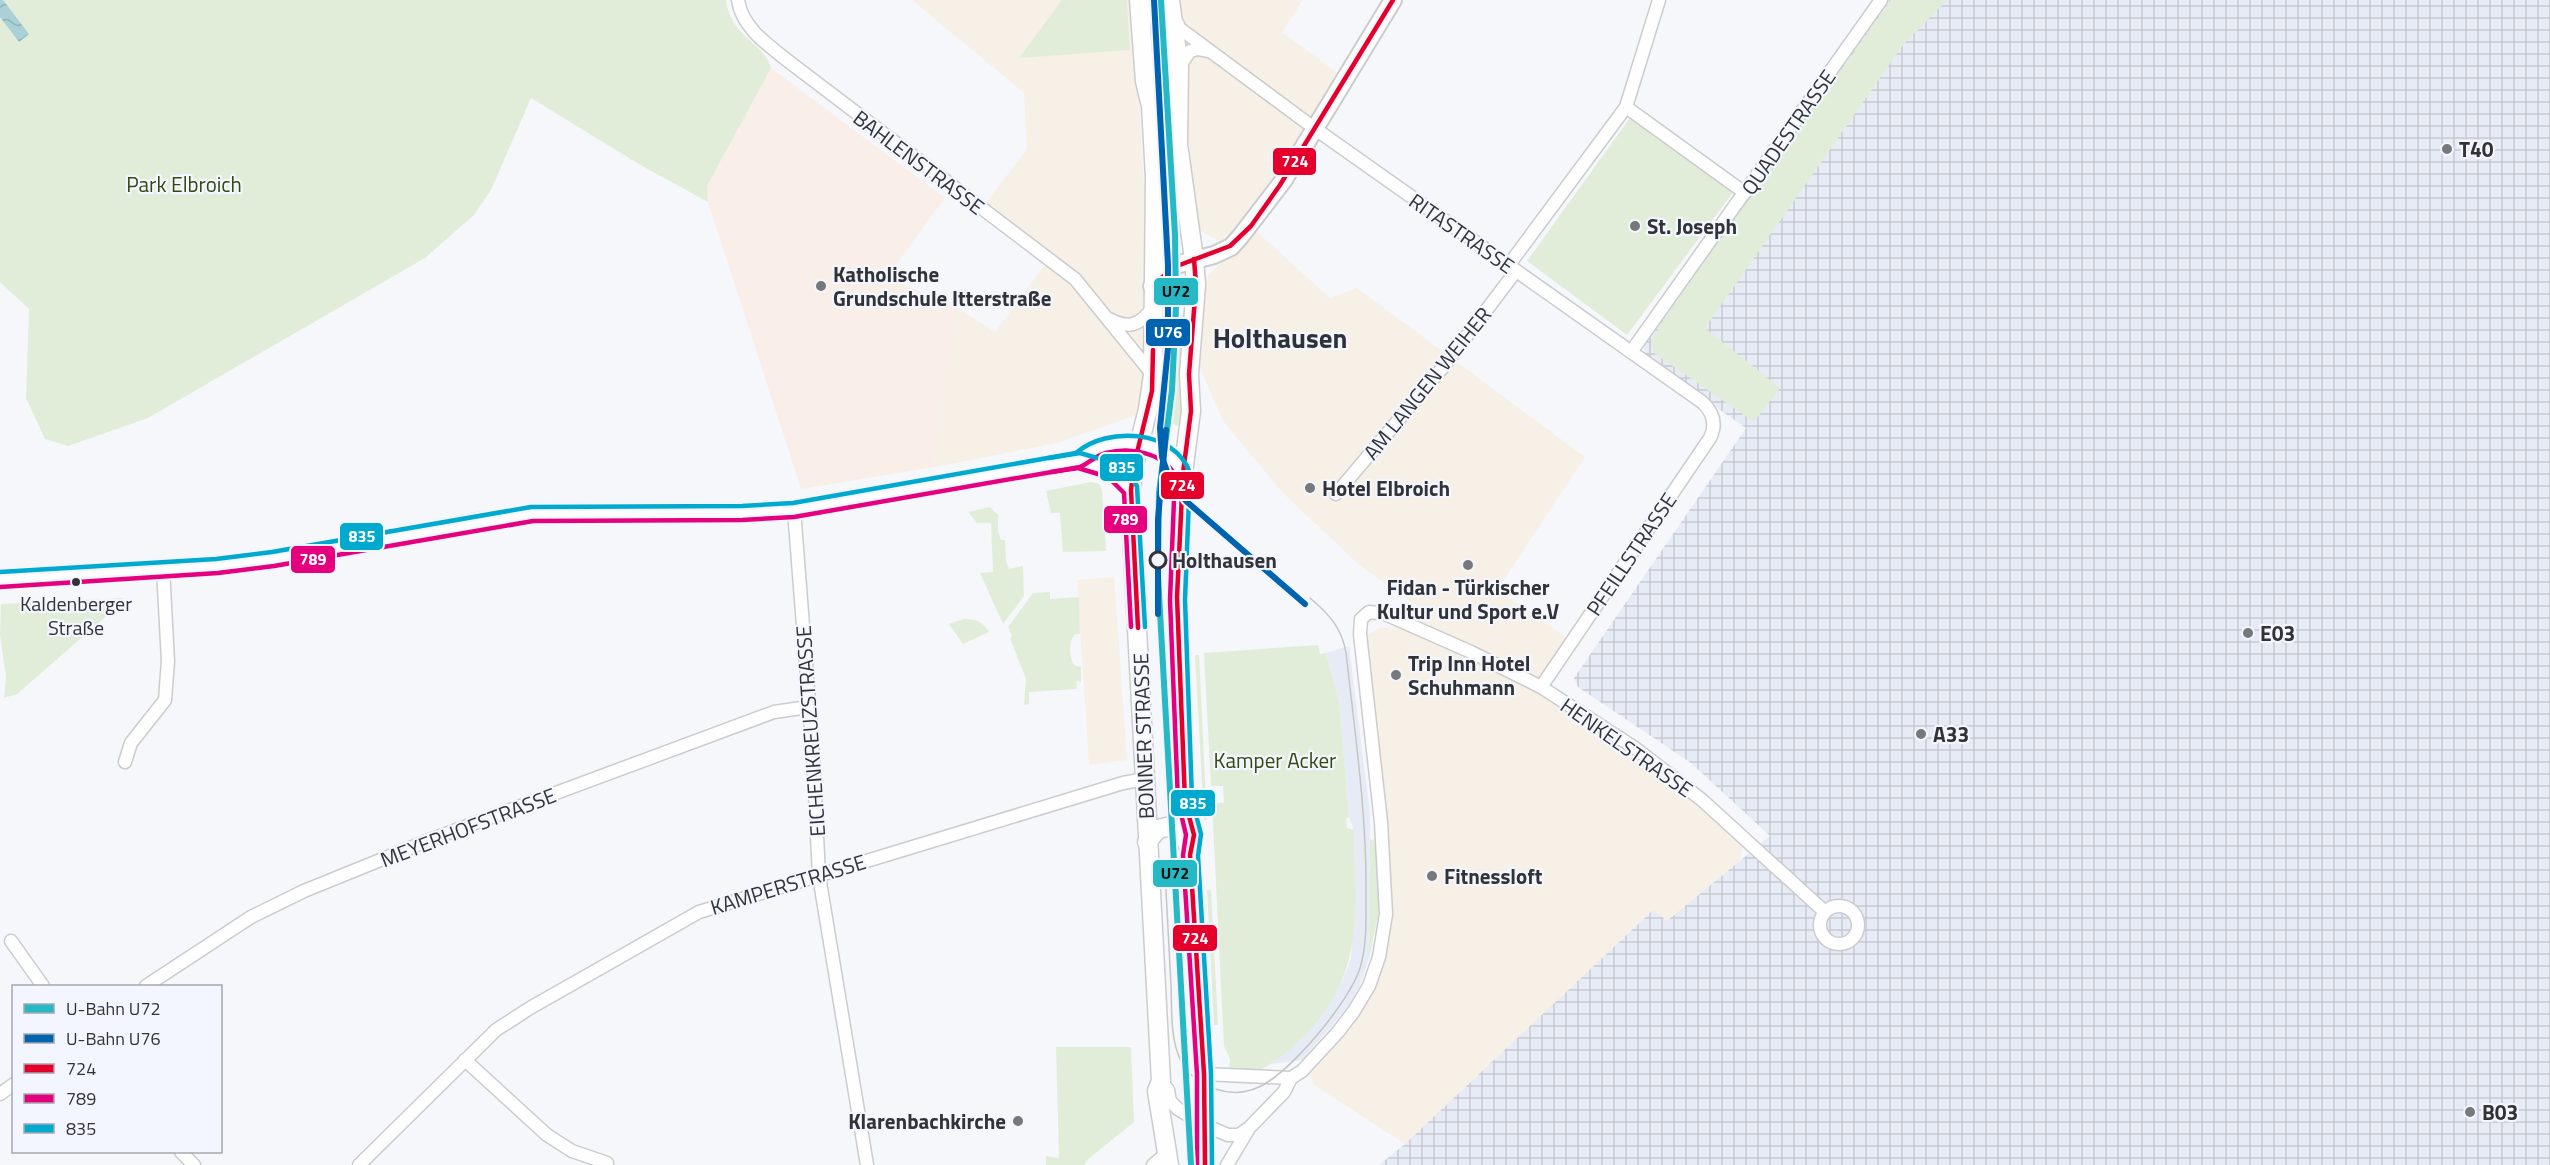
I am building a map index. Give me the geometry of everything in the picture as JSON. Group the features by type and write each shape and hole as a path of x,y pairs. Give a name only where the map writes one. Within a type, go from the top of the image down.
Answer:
{"main road":[{"name":"BONNER STRASSE","path":"1139,0 1145,81 1151,106 1155,177 1152,286 1153,375 1131,490 1147,842 1161,1081 1158,1091 1163,1161"},
{"path":"1148,0 1150,11 1155,18 1175,26"},
{"name":"BONNER STRASSE","path":"1170,0 1179,68 1178,144 1196,285 1189,374 1191,411 1184,473 1177,600 1185,801 1194,835 1190,855 1204,1074 1205,1165"},
{"path":"1147,842 1158,829 1171,826 1184,834 1190,855"}],"street":[{"name":"BAHLENSTRASSE","path":"738,0 741,12 756,34 982,210 1075,279 1153,375"},
{"path":"1152,286 1172,266 1214,255 1231,247 1268,204 1393,0"},
{"name":"AM LANGEN WEIHER","path":"1336,494 1444,366 1626,107 1659,0"},
{"name":"QUADESTRASSE","path":"1631,352 1881,0"},
{"name":"RITASTRASSE","path":"1175,26 1314,128 1702,402 1713,418"},
{"path":"1179,68 1190,51 1198,49 1209,51"},
{"path":"1626,107 1745,193"},
{"path":"1108,319 1125,326 1136,325 1152,309"},
{"name":"PFEILLSTRASSE","path":"1541,687 1710,438 1713,431 1713,418"},
{"path":"0,580 217,566 273,559 471,522 532,514 742,513 794,510 1079,460 1090,449 1119,442 1138,444 1173,458 1181,465 1184,473"},
{"path":"1079,460 1116,472 1131,490"},
{"name":"EICHENKREUZSTRASSE","path":"794,510 819,876 867,1165"},
{"path":"125,762 131,743 165,700 168,661 163,569"},
{"name":"HENKELSTRASSE","path":"1292,1078 1326,1046 1354,1011 1374,974 1383,934 1386,914 1380,822 1360,634 1361,619 1369,612 1385,614 1471,652 1541,687 1670,773 1825,912"},
{"name":"MEYERHOFSTRASSE","path":"149,985 251,917 304,891 432,839 774,712 808,707"},
{"name":"KAMPERSTRASSE","path":"359,1165 496,1030 513,1018 699,912 1123,783 1145,779"},
{"path":"11,941 42,985"},
{"path":"465,1060 547,1135 572,1150 607,1163"},
{"path":"1204,1074 1292,1078 1284,1092 1249,1128 1227,1165"},
{"name":"BONNER STRASSE","path":"1161,1081 1174,1106 1204,1125 1228,1135 1239,1135 1249,1128"},
{"path":"182,1153 194,1165"}],"shaded area":[{"path":"912,0 1134,0 1148,269 1145,412 1057,443 935,467 934,448 958,308 995,332 1050,258 982,208 1027,149 1024,93"},
{"path":"1177,0 1303,0 1282,32 1339,74 1277,177 1244,220 1330,298 1357,288 1585,457 1497,590 1569,639 1538,688 1669,775 1743,843 1740,860 1667,922 1653,910 1405,1144 1314,1085 1308,1071 1356,1013 1384,938 1361,639 1381,627 1412,630 1421,609 1358,564 1282,492 1223,421 1198,363 1201,283 1227,256 1222,243 1198,229"},
{"path":"1886,0 2550,0 2550,1165 1379,1165 1405,1144 1653,910 1667,921 1770,836 1691,763 1578,687 1574,678 1746,428 1646,358 1643,341"},
{"name":"Katholische Grundschule Itterstraße","path":"771,68 945,198 887,277 958,308 934,448 935,467 801,489 708,202 706,186"},
{"path":"1114,577 1127,760 1089,765 1077,580"},
{"path":"1349,646 1370,813 1369,958 1360,985 1347,1008 1302,1060 1271,1064 1299,1041 1318,1021 1336,993 1351,956 1355,905 1354,830 1349,817 1339,701 1326,653"}],"green space":[{"name":"Park Elbroich","path":"0,0 726,0 734,23 762,52 771,68 707,186 708,202 642,166 531,98 491,190 474,215 425,258 148,418 68,446 45,439 26,398 29,309 0,282"},
{"path":"1062,0 1127,0 1130,50 1019,58"},
{"path":"1891,0 1947,0 1903,45 1705,328 1780,388 1754,422 1654,353 1651,342 1665,317"},
{"path":"1632,115 1734,191 1627,335 1527,261"},
{"path":"1180,315 1187,317 1184,428 1173,424"},
{"path":"1091,482 1099,484 1102,490 1106,551 1063,552 1060,513 1051,513 1046,491"},
{"path":"990,507 998,515 998,531 1001,540 1005,540 1006,561 1009,569 1023,566 1024,596 1003,624 980,573 993,572 991,523 977,523 968,512"},
{"path":"1050,592 1050,599 1079,597 1080,634 1075,634 1070,650 1074,665 1081,667 1081,682 1076,681 1077,689 1029,692 1029,704 1024,705 1026,679 1008,627 1033,593"},
{"path":"122,598 124,601 17,694 4,698 6,676 0,635 1,604"},
{"path":"963,619 978,621 989,632 963,644 949,624"},
{"name":"Kamper Acker","path":"1318,645 1320,654 1326,653 1339,701 1349,817 1346,819 1347,828 1354,830 1355,910 1349,960 1341,984 1328,1007 1297,1043 1258,1073 1229,1071 1230,1059 1224,1046 1212,803 1224,803 1223,786 1211,786 1204,653"},
{"path":"1195,655 1199,655 1207,820 1204,820"},
{"path":"1167,671 1173,671 1172,694 1179,822 1175,820"},
{"path":"1370,839 1375,841 1378,916 1369,958"},
{"path":"1207,890 1211,890 1218,1025 1214,1025"},
{"path":"1056,1047 1131,1047 1134,1122 1086,1161 1085,1165 1046,1165 1046,1156 1059,1158"}],"water":[{"path":"0,0 3,0 29,34 19,42 0,17"}],"tram line":[{"path":"1165,872 1172,1024 1177,1052 1188,1070 1205,1085 1226,1092 1248,1091 1259,1087 1287,1067 1332,1016 1354,982 1360,968 1365,941 1365,835 1346,653 1334,622 1310,598"}],"metro line":[{"name":"U76","path":"1154,0 1168,265 1168,348 1160,428 1162,457 1169,477 1186,501 1305,604"},
{"name":"U72","path":"1161,0 1175,235 1176,307 1172,390 1159,493 1158,576 1191,1165"},
{"name":"U76","path":"1158,614 1158,519 1166,430"}],"transit line":[{"name":"724","path":"1157,281 1177,266 1230,246 1251,226 1280,185 1393,0"},
{"name":"724","path":"1194,259 1196,285 1189,374 1191,411 1183,473 1177,597 1185,801 1194,835 1190,855 1204,1074 1205,1165"},
{"name":"724","path":"1138,628 1131,490 1134,465 1152,391 1153,350"},
{"name":"835","path":"0,572 216,559 272,552 531,507 742,506 793,503 1076,453 1089,444 1122,436 1139,436 1156,440 1182,458 1190,473 1185,600 1192,800 1201,834 1198,856 1211,1074 1212,1165"},
{"name":"789","path":"0,587 218,573 274,566 533,521 742,520 794,517 1080,467 1102,454 1115,451 1135,451 1154,456 1169,467 1175,475 1170,600 1178,801 1186,835 1183,855 1197,1074 1197,1165"},
{"name":"835","path":"1049,458 1080,453 1114,463 1123,468 1137,486 1145,627"},
{"name":"789","path":"1051,472 1078,468 1108,477 1124,493 1131,627"}],"place":[{"name":"T40","path":"2447,149"},
{"name":"St. Joseph","path":"1635,226"},
{"name":"Katholische Grundschule Itterstraße","path":"821,286"},
{"name":"Hotel Elbroich","path":"1310,488"},
{"name":"Holthausen","path":"1158,560"},
{"name":"Fidan - Türkischer Kultur und Sport e.V","path":"1468,565"},
{"name":"Kaldenberger Straße","path":"76,582"},
{"name":"E03","path":"2248,633"},
{"name":"Trip Inn Hotel Schuhmann","path":"1396,675"},
{"name":"A33","path":"1921,734"},
{"name":"Fitnessloft","path":"1432,876"},
{"name":"B03","path":"2470,1112"},
{"name":"Klarenbachkirche","path":"1018,1121"}],"district":[{"name":"Holthausen","path":"1280,337"}]}
